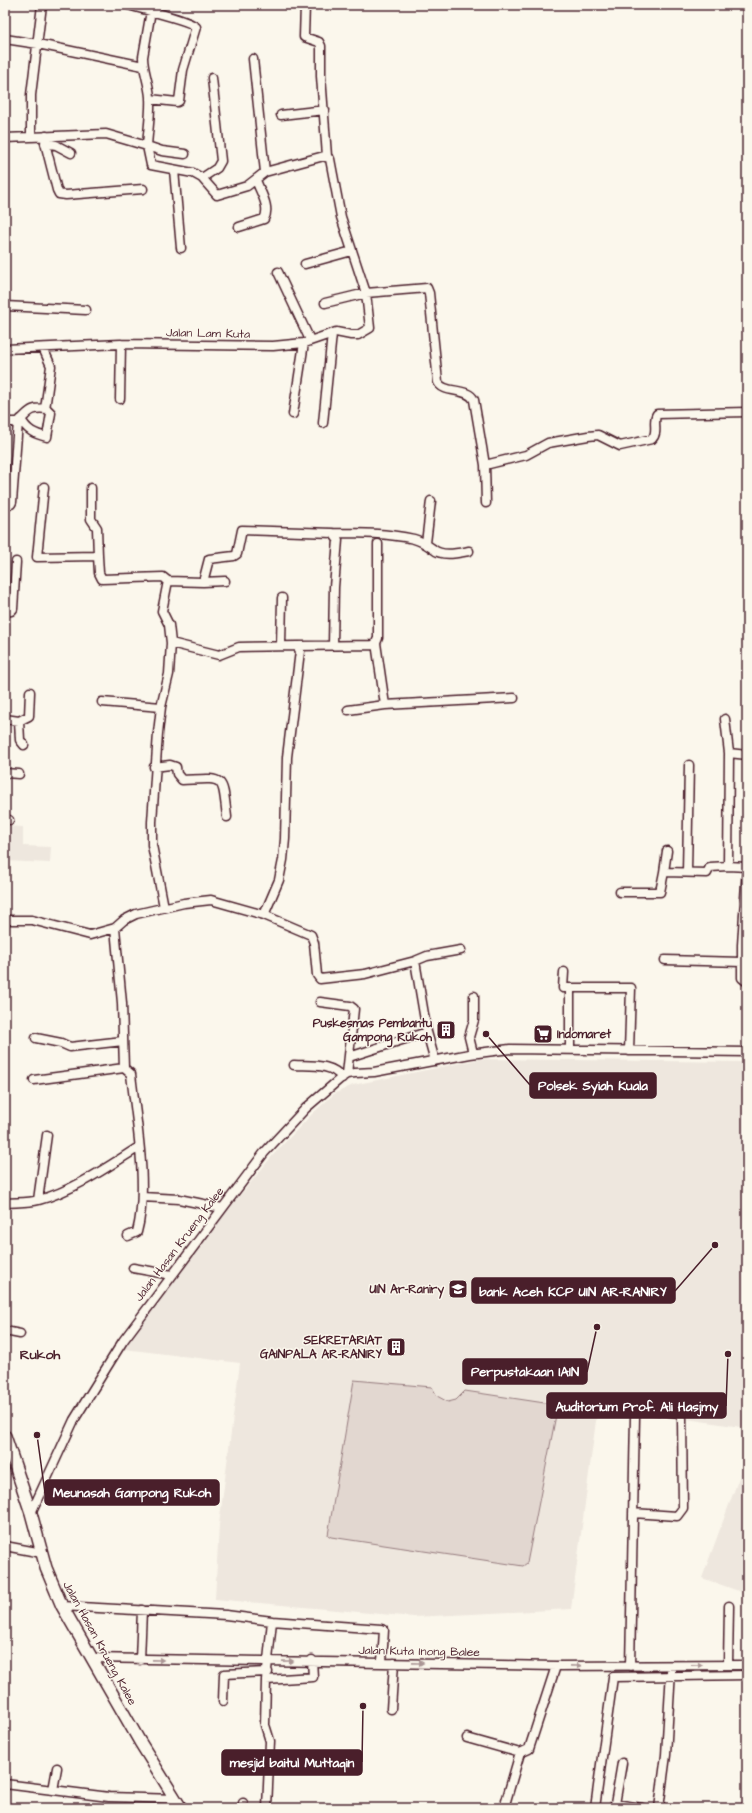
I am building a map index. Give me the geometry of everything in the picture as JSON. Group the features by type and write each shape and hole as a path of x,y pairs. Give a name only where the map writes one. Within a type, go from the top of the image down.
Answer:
{"street":[{"path":"31,137 32,95 42,5"},
{"path":"128,5 151,8 195,24 196,27 183,70 179,101 150,99"},
{"path":"305,5 304,37 319,42 321,46 321,76 325,110 327,156 330,159 342,217 366,293"},
{"path":"151,8 143,66 148,80 150,99 148,146 151,165 193,173 202,178 217,195 247,186 265,172 327,156"},
{"path":"5,39 38,44 143,66"},
{"path":"253,59 265,172"},
{"path":"202,178 217,168 221,161 212,78"},
{"path":"281,115 325,110"},
{"path":"46,140 106,134 162,151 185,154"},
{"path":"5,138 31,137 46,140 71,152"},
{"path":"46,140 57,190 60,194 66,195 143,190"},
{"path":"174,170 181,248"},
{"path":"239,227 264,219 266,215 267,210 256,180"},
{"path":"305,264 352,251"},
{"path":"278,272 307,341 293,414"},
{"path":"325,303 366,293 427,288 429,293 438,382 441,386 473,397 486,465 486,503"},
{"name":"Jalan Lam Kuta","path":"5,349 121,344 273,346 307,341 337,332 358,335 370,329 366,293"},
{"path":"5,306 86,310"},
{"path":"323,423 332,334"},
{"path":"120,399 121,344"},
{"path":"43,348 51,366 45,409"},
{"path":"5,505 11,504 12,502 19,420 26,412 38,408 49,410 51,413 47,437 33,434 19,420"},
{"path":"486,465 526,455 548,443 588,436 598,435 620,446 652,439 656,432 655,416 657,414 747,412"},
{"path":"5,422 19,420"},
{"path":"44,487 37,557 98,556"},
{"path":"90,488 90,519 97,528 99,573 102,579 162,577 168,581 225,581"},
{"path":"426,543 431,501"},
{"path":"203,582 208,559 234,556 237,554 242,530 377,533 415,539 426,543 439,552 452,554 469,551"},
{"path":"333,533 338,540 334,587 333,644"},
{"path":"378,544 378,638 376,644 385,706"},
{"path":"5,612 11,612 13,609 16,562"},
{"path":"164,907 152,845 152,822 154,802 154,767 161,707 169,674 171,643 169,626 162,612 168,581"},
{"path":"281,645 282,598"},
{"path":"171,643 219,655 239,647 376,644"},
{"path":"264,915 279,880 283,860 287,757 300,651 297,646"},
{"path":"5,719 19,720 29,716 30,692"},
{"path":"348,710 385,706 514,698"},
{"path":"102,702 161,707"},
{"path":"726,719 728,753 728,866"},
{"path":"19,720 20,740 24,745"},
{"path":"728,753 747,755"},
{"path":"154,767 170,765 176,767 177,774 182,780 214,778 220,782 223,786 227,817"},
{"path":"687,872 689,765"},
{"path":"5,773 19,774"},
{"path":"620,892 660,892 667,851"},
{"path":"664,872 707,873 710,867 747,867 745,945 742,962 742,978 747,982"},
{"path":"5,920 32,920 90,935 115,928 131,916 198,900 211,900 264,915 311,935 314,943 317,975 320,979 365,974 427,956 461,950"},
{"path":"115,928 122,1003 124,1068 131,1074 139,1147 142,1197 137,1232 128,1236"},
{"path":"666,960 742,962"},
{"path":"414,961 427,1032 435,1061"},
{"path":"564,972 563,988 631,988 629,1051"},
{"path":"570,988 570,1049"},
{"path":"473,1053 469,1037 474,1020 474,996"},
{"path":"320,1002 354,1007 349,1056 345,1076"},
{"path":"349,1056 427,1032"},
{"path":"36,1038 61,1043 70,1047 123,1041"},
{"path":"294,1065 330,1067 345,1076 473,1053 510,1049 747,1052"},
{"path":"34,1080 124,1068"},
{"name":"Jalan Hasan Krueng Kalee","path":"178,1804 91,1658 62,1606 46,1568 31,1513 66,1435 80,1409 123,1342 264,1153 284,1130 325,1090 345,1076"},
{"path":"38,1200 47,1135"},
{"path":"5,1203 38,1200 87,1180 139,1147"},
{"path":"142,1197 179,1199 222,1208"},
{"path":"134,1268 172,1275"},
{"path":"5,1331 20,1334"},
{"path":"630,1666 633,1513 636,1412 640,1408 679,1413 682,1418 683,1508 677,1516 633,1513"},
{"path":"5,1436 31,1513"},
{"path":"5,1546 42,1553"},
{"path":"62,1606 226,1614 272,1621 382,1629 384,1630 382,1662"},
{"path":"728,1665 729,1606"},
{"path":"140,1660 142,1610"},
{"path":"267,1808 270,1741 265,1725 267,1676 272,1621"},
{"name":"Jalan Kuta Inong Balee","path":"91,1658 140,1660 312,1660 556,1666 747,1665"},
{"path":"223,1701 224,1674 313,1677 312,1660"},
{"path":"391,1709 394,1663"},
{"path":"466,1738 520,1753 529,1749 556,1666"},
{"path":"659,1808 666,1755 672,1666"},
{"path":"595,1808 613,1677 747,1675"},
{"path":"504,1808 520,1753"},
{"path":"622,1763 615,1804 642,1808"},
{"path":"53,1790 57,1768"},
{"path":"5,1784 178,1804"}],"shaded area":[{"path":"6,826 23,827 23,846 51,847 50,863 5,861"},
{"name":"UIN Ar-Raniry","path":"480,1059 747,1062 747,1428 687,1419 687,1410 632,1402 616,1397 599,1398 571,1609 414,1617 215,1599 219,1525 240,1363 124,1349 213,1229 273,1155 312,1114 334,1094 353,1085"},
{"path":"354,1380 432,1387 437,1396 448,1402 456,1400 465,1391 558,1405 527,1563 523,1566 331,1537 328,1535"},
{"path":"747,1456 747,1594 702,1578"}],"place":[{"name":"Puskesmas Pembantu Gampong Rukoh","path":"446,1030"},
{"name":"Polsek Syiah Kuala","path":"486,1034"},
{"name":"Indomaret","path":"543,1034"},
{"name":"bank Aceh KCP UIN AR-RANIRY","path":"715,1245"},
{"name":"UIN Ar-Raniry","path":"458,1289"},
{"name":"Perpustakaan IAIN","path":"597,1327"},
{"name":"SEKRETARIAT GAINPALA AR-RANIRY","path":"396,1347"},
{"name":"Auditorium Prof. Ali Hasjmy","path":"728,1354"},
{"name":"Meunasah Gampong Rukoh","path":"37,1435"},
{"name":"mesjid baitul Muttaqin","path":"363,1706"}],"district":[{"name":"Rukoh","path":"40,1354"}]}
